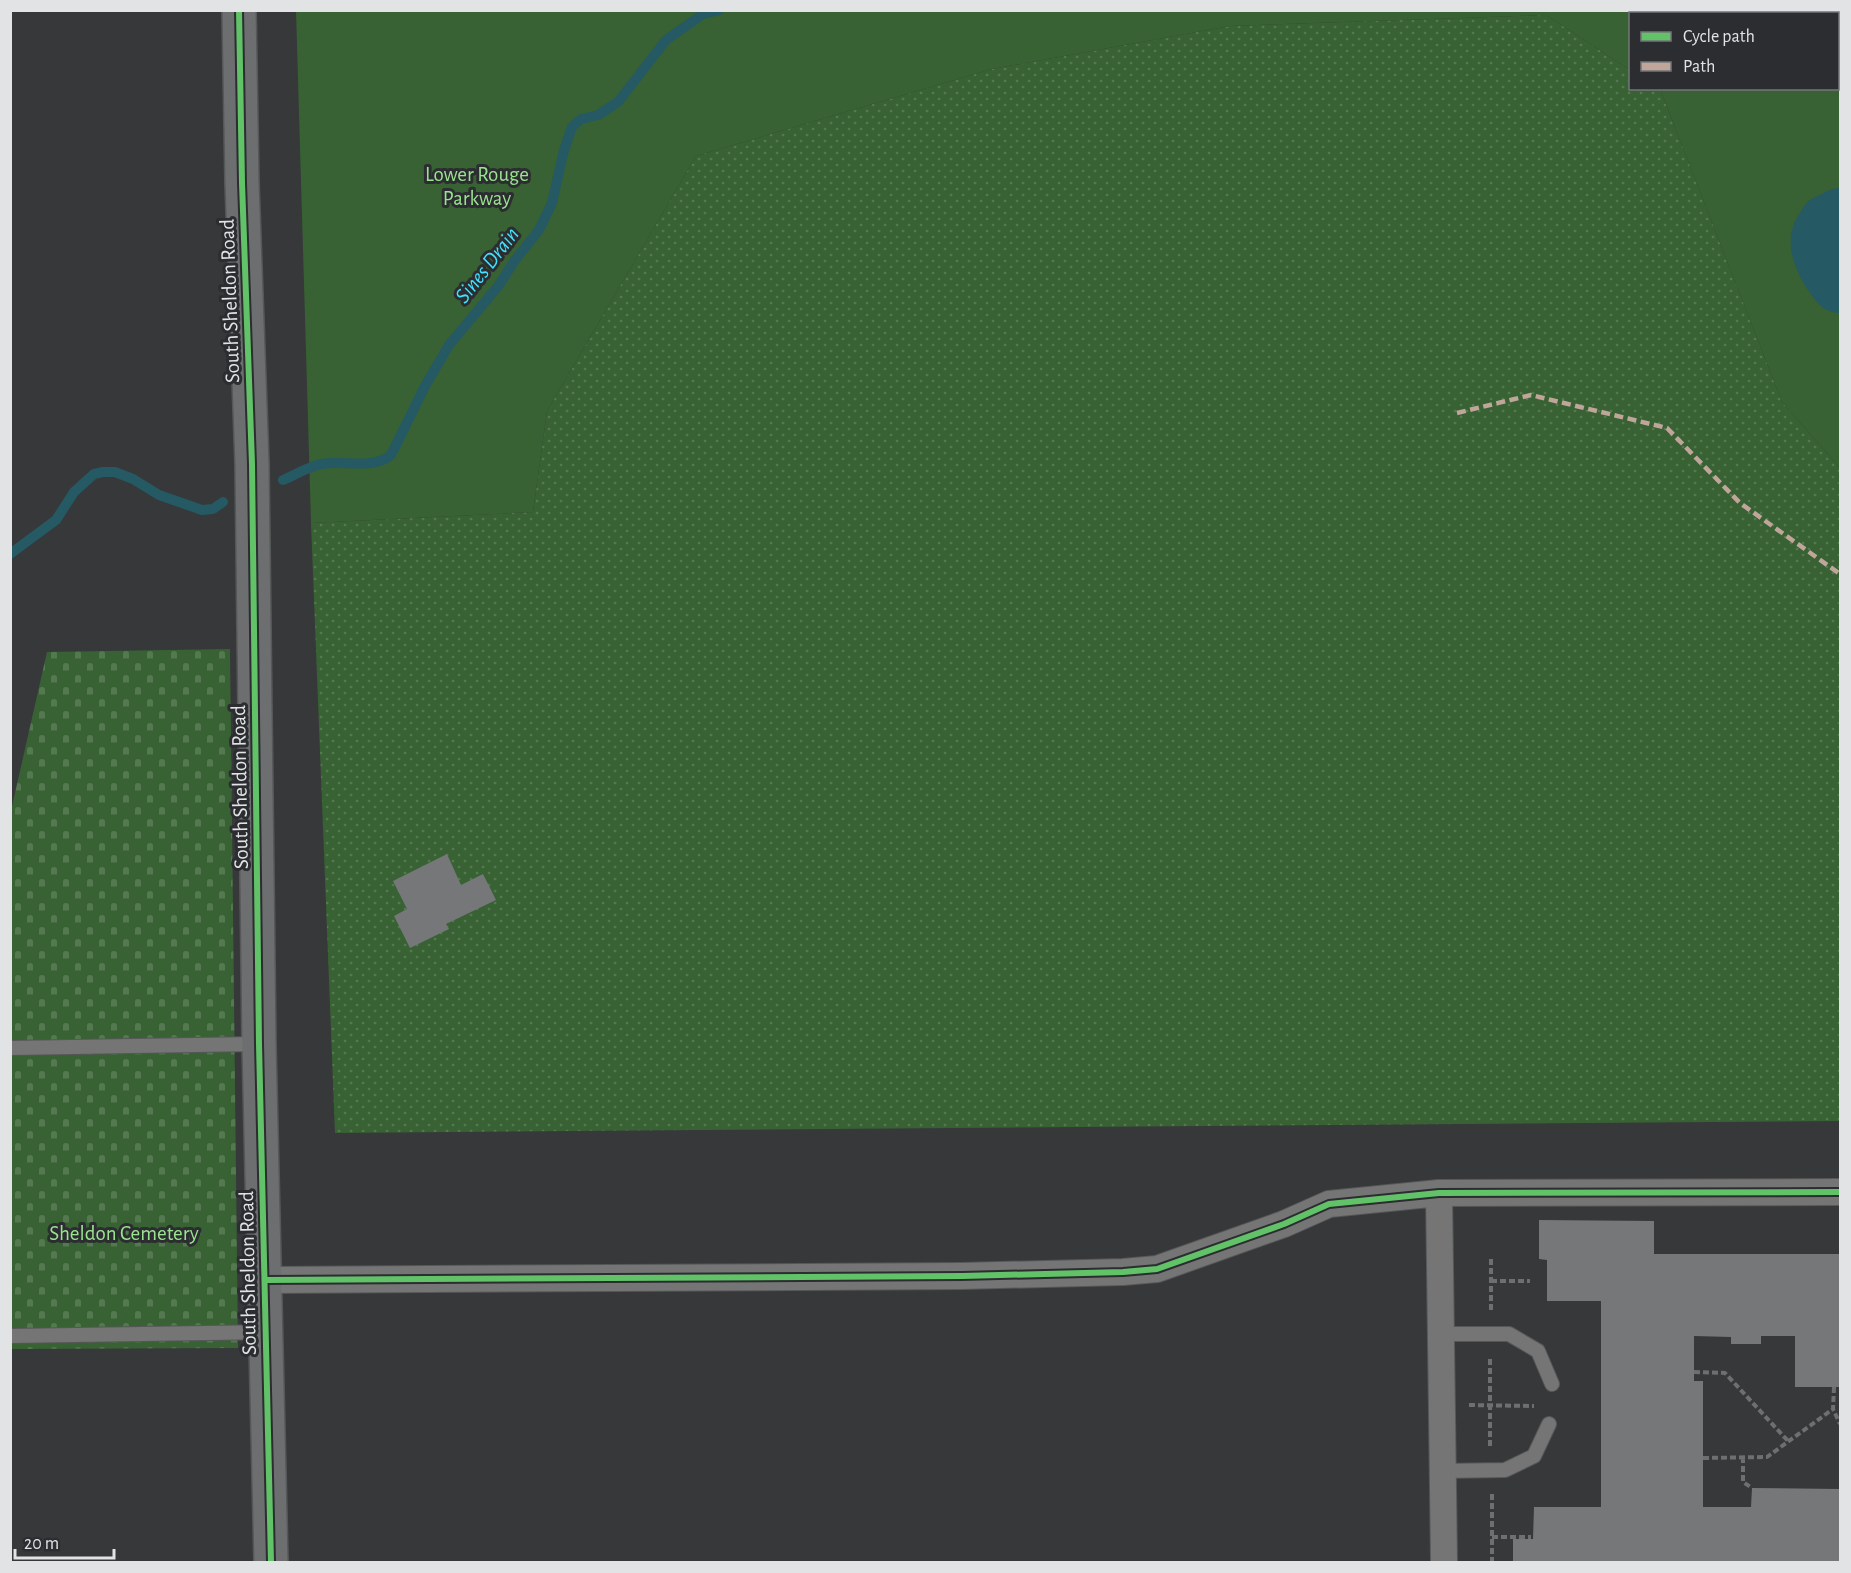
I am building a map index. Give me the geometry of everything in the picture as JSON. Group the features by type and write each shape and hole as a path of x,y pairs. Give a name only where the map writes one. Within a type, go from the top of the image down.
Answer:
{"street":[{"name":"South Sheldon Road","path":"239,10 253,509 259,1044 271,1563"},
{"path":"265,1280 962,1276 1123,1272 1157,1269 1284,1224 1329,1204 1439,1193 1840,1192"},
{"path":"1439,1193 1444,1563"}],"lane":[{"path":"10,1048 259,1044"},
{"path":"10,1336 266,1332"},
{"path":"1441,1334 1509,1334 1538,1351 1552,1384"},
{"path":"1442,1471 1505,1470 1534,1456 1549,1424"}],"path":[{"path":"1491,1281 1530,1281"},
{"path":"1490,1359 1490,1452"},
{"path":"1694,1372 1725,1373 1788,1441"},
{"path":"1834,1387 1833,1409 1840,1424"},
{"path":"1485,1405 1524,1406"},
{"path":"1703,1458 1767,1457 1833,1409"},
{"path":"1743,1457 1743,1482 1752,1488"},
{"path":"1492,1537 1531,1537"}],"green space":[{"name":"Lower Rouge Parkway","path":"296,11 1840,11 1840,468 1782,402 1660,90 1839,90 1839,12 1629,12 1629,69 1546,15 1230,26 992,69 696,156 547,411 533,512 311,523"},
{"path":"1546,15 1629,69 1629,90 1660,90 1782,402 1840,468 1840,1121 335,1133 311,523 533,512 547,411 696,156 992,69 1230,26"},
{"name":"Sheldon Cemetery","path":"230,649 238,1348 11,1349 10,815 47,652"}],"building":[{"path":"447,854 461,885 483,874 496,900 446,924 449,929 410,948 394,916 407,909 393,881"},
{"path":"1539,1220 1654,1221 1654,1254 1840,1254 1840,1387 1795,1387 1795,1336 1761,1336 1761,1344 1731,1344 1731,1337 1694,1336 1694,1381 1703,1381 1703,1507 1751,1507 1752,1488 1840,1489 1840,1562 1513,1562 1513,1539 1533,1539 1534,1507 1601,1507 1601,1301 1547,1301 1547,1260 1539,1259"}],"waterway":[{"name":"Sines Drain","path":"283,480 317,465 375,462 391,455 425,386 449,345 499,285 539,230 552,203 564,150 572,127 581,119 598,115 618,102 666,40 703,14 719,10"},
{"path":"1840,218 1828,224 1822,235 1821,243 1826,262 1840,283"},
{"name":"Sines Drain","path":"10,554 56,520 74,492 94,474 115,472 133,479 159,495 202,510 213,509 223,502"}],"marked path":[{"path":"1457,413 1531,395 1667,428 1740,503 1840,574"}],"cycle path":[{"path":"239,10 242,183 252,464 259,1044 271,1562"},
{"path":"265,1280 962,1276 1123,1272 1157,1269 1284,1224 1329,1204 1439,1193 1840,1192"}]}
